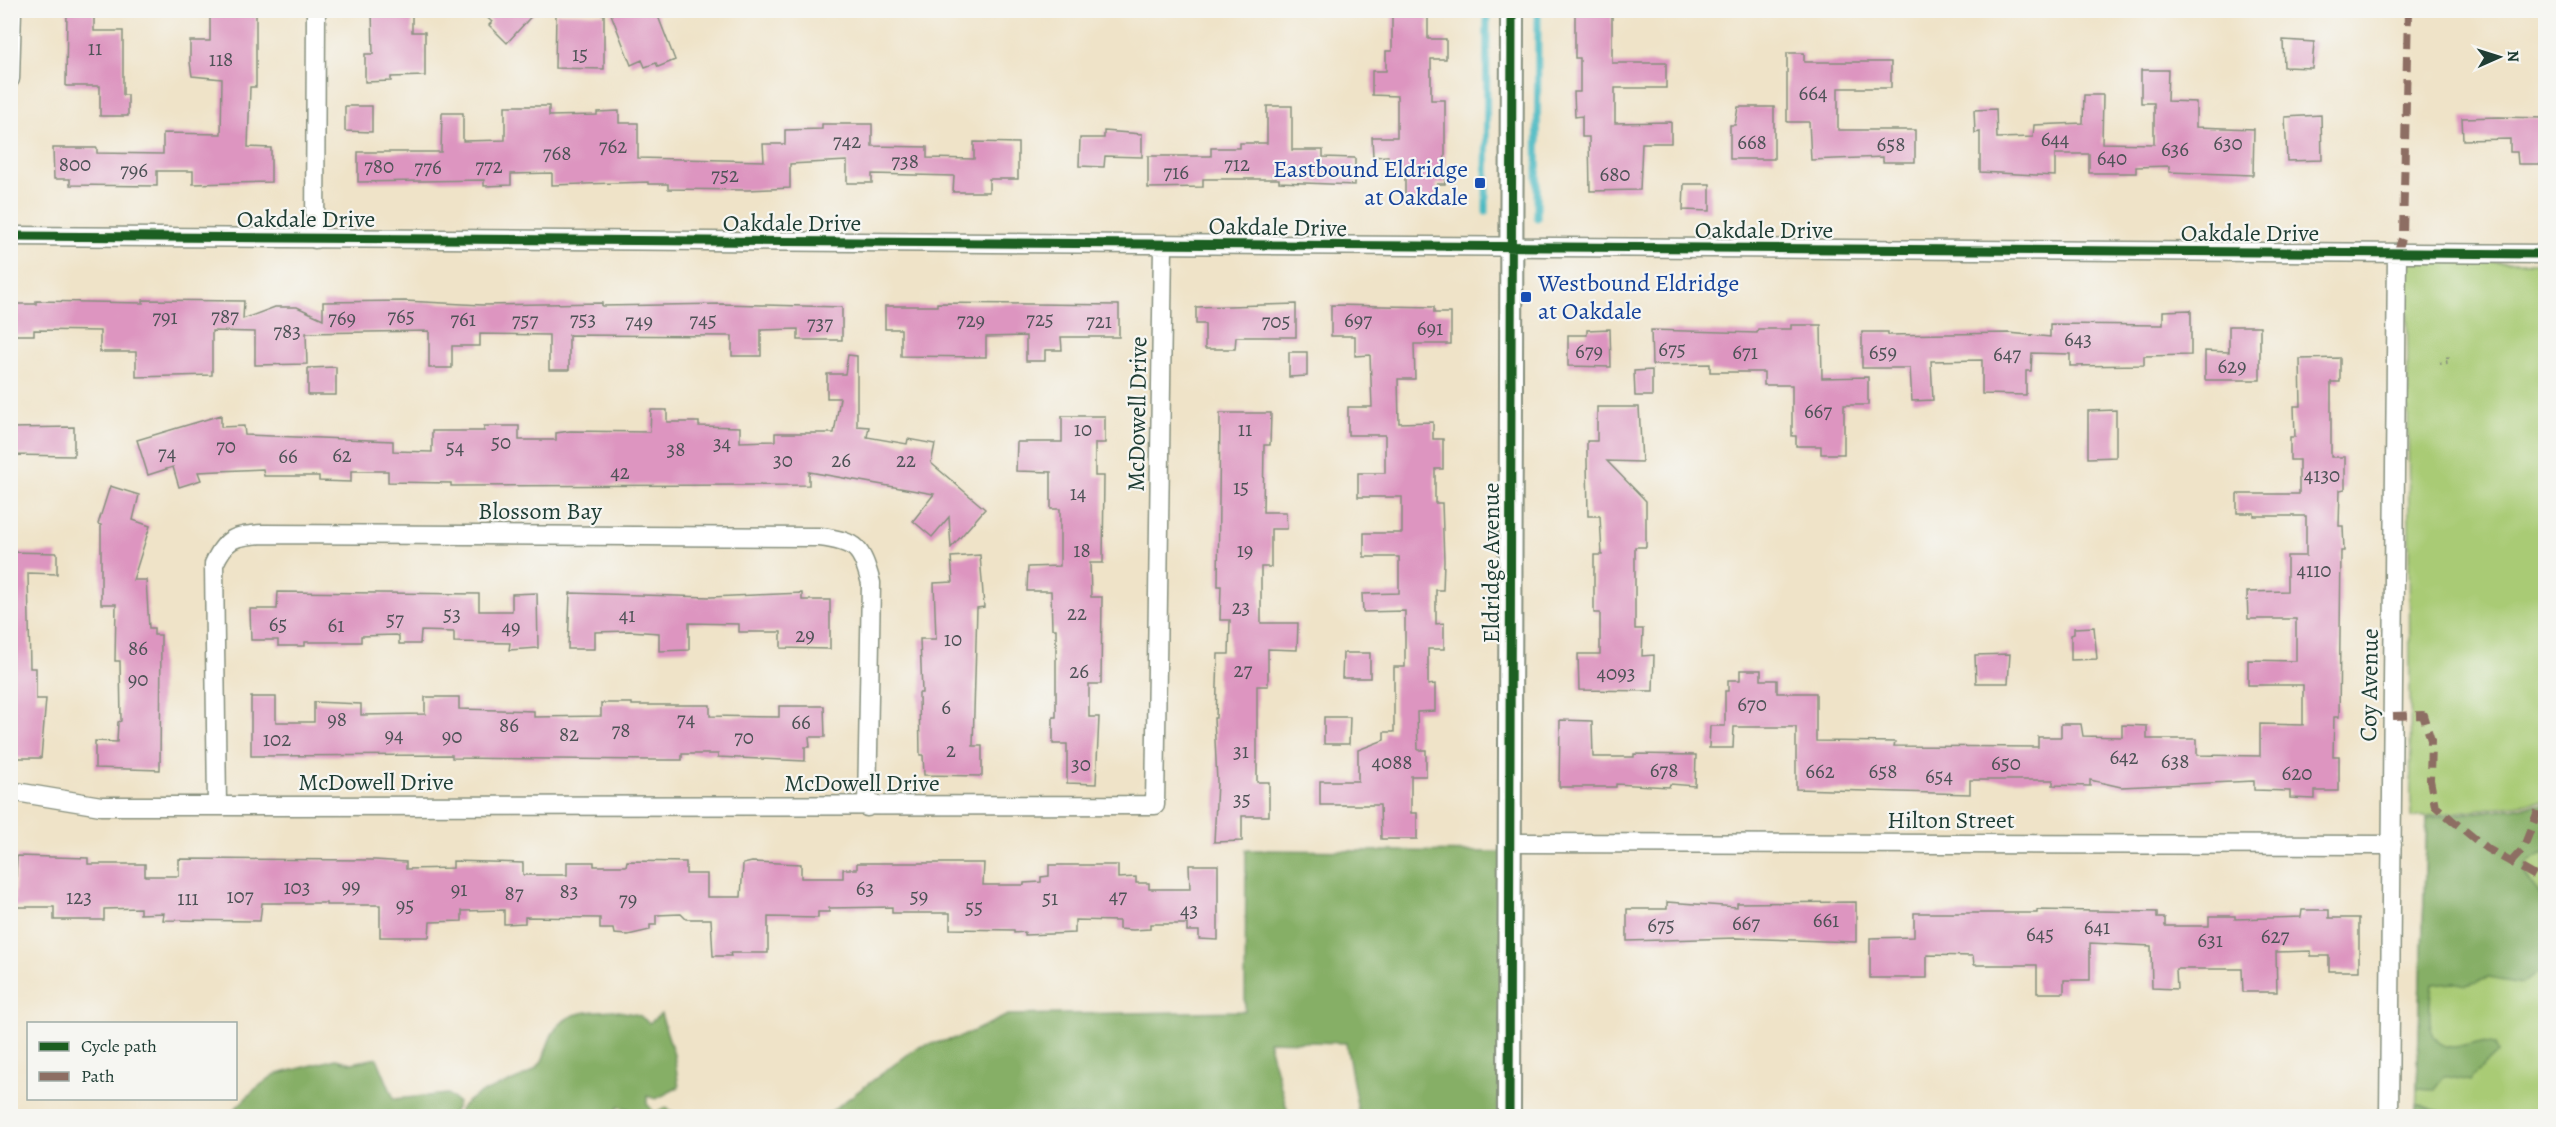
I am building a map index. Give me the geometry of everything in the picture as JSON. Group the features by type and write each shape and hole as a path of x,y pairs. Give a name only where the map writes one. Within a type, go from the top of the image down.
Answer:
{"street":[{"path":"10,79 12,10"},
{"path":"315,239 316,10"},
{"name":"Eldridge Avenue","path":"1509,1116 1512,10"},
{"name":"Oakdale Drive","path":"10,236 1510,249 2546,254"},
{"name":"McDowell Drive","path":"10,791 101,806 1155,805 1163,246"},
{"name":"Coy Avenue","path":"2389,1116 2397,253"},
{"name":"Blossom Bay","path":"217,806 214,564 222,548 237,536 275,534 808,537 844,540 857,547 865,562 871,583 867,807"},
{"name":"Hilton Street","path":"1510,843 2392,845"}],"path":[{"path":"2440,363 2448,362 2448,355"}],"green space":[{"path":"2407,261 2545,262 2545,801 2411,818"},
{"path":"2545,804 2545,1116 2416,1116 2427,818"},
{"path":"2545,804 2545,855 2543,853 2532,859 2525,871 2545,903 2547,934 2545,968 2522,984 2489,978 2466,985 2454,982 2432,984 2430,1023 2436,1040 2443,1045 2453,1047 2475,1043 2495,1045 2498,1052 2470,1081 2444,1076 2433,1090 2417,1089 2427,818"},
{"path":"1246,850 1507,852 1498,1116 1359,1116 1346,1043 1268,1041 1289,1116 825,1116 918,1047 961,1037 1008,1015 1245,1011"},
{"path":"613,1010 639,1015 649,1023 661,1014 674,1055 679,1087 656,1099 647,1096 647,1104 655,1113 665,1107 680,1116 630,1116 628,1109 618,1107 615,1116 456,1116 470,1099 534,1070 543,1059 554,1031 568,1018 584,1013"},
{"path":"377,1058 394,1099 448,1094 458,1103 452,1116 228,1116 254,1090 274,1075 336,1059 352,1063"},
{"path":"2417,1104 2454,1116 2416,1116"}],"building":[{"path":"67,10 94,10 94,31 123,31 123,95 128,95 128,116 100,116 100,86 66,86"},
{"path":"210,10 256,10 256,87 250,87 248,147 271,148 271,182 193,184 193,171 157,171 157,186 70,185 70,179 54,179 53,148 97,148 97,153 163,154 163,133 221,134 222,79 192,76 190,62 190,41 210,41"},
{"path":"372,10 412,10 412,32 425,32 425,76 391,77 391,81 365,82 365,54 373,54"},
{"path":"479,10 537,10 507,43 489,25 492,22"},
{"path":"631,10 656,11 675,60 658,67 656,63 645,67 642,60 631,65 611,14"},
{"path":"1392,10 1428,10 1428,39 1446,39 1446,59 1431,59 1431,100 1445,100 1445,184 1437,184 1437,204 1405,204 1405,176 1389,176 1388,156 1373,157 1372,137 1397,137 1397,96 1372,95 1372,71 1386,71 1386,51 1392,51"},
{"path":"1575,10 1612,10 1612,63 1666,63 1666,88 1615,88 1615,123 1671,122 1671,143 1642,143 1640,190 1590,191 1589,137 1582,137 1582,116 1575,117 1574,92 1580,92 1580,58 1575,58"},
{"path":"556,13 604,14 604,69 555,68"},
{"path":"2283,40 2314,42 2312,68 2284,67"},
{"path":"1787,53 1804,53 1804,62 1891,62 1891,88 1838,88 1838,130 1915,130 1915,162 1883,162 1883,157 1811,160 1809,122 1787,122"},
{"path":"2141,70 2168,70 2167,101 2196,102 2196,127 2254,129 2253,175 2169,172 2169,166 2136,167 2136,173 2089,173 2089,154 2055,154 2055,176 1980,172 1980,132 1975,133 1974,110 1996,109 1997,138 2033,137 2034,125 2083,123 2084,95 2103,95 2102,143 2154,144 2154,103 2141,103"},
{"path":"345,106 372,106 372,132 345,131"},
{"path":"505,106 549,106 549,116 597,115 597,112 619,111 619,123 638,123 638,158 764,161 763,144 785,144 785,130 822,129 822,124 872,124 872,146 927,147 927,158 974,159 974,142 1018,143 1018,179 989,179 989,192 953,192 954,176 872,174 872,183 847,183 847,161 790,164 790,188 747,190 668,189 668,184 648,184 648,182 552,185 552,173 511,174 511,185 484,186 484,180 358,182 358,152 441,152 442,113 463,113 463,141 505,140"},
{"path":"1267,106 1292,106 1292,150 1323,150 1323,157 1355,158 1355,185 1279,182 1279,179 1203,179 1203,187 1148,188 1148,156 1211,156 1211,148 1240,148 1240,143 1267,143"},
{"path":"1738,107 1774,107 1774,159 1730,159 1730,125 1735,125"},
{"path":"2321,115 2322,160 2287,161 2285,117"},
{"path":"2462,118 2545,118 2546,164 2518,164 2517,152 2510,152 2510,139 2463,140"},
{"path":"1104,131 1142,134 1142,157 1105,156 1104,167 1079,166 1080,138 1104,138"},
{"path":"1684,184 1710,184 1710,211 1683,210"},
{"path":"143,300 244,301 243,319 275,307 297,307 323,319 323,302 405,301 482,305 602,303 602,306 722,304 842,307 842,340 798,340 798,329 761,330 761,356 732,356 732,336 569,335 569,370 549,370 549,335 480,334 480,346 452,346 452,368 429,368 429,331 306,333 307,364 255,365 255,332 212,331 212,375 136,377 136,352 100,352 100,331 34,330 34,335 10,335 10,304 36,304 36,301 143,303"},
{"path":"937,303 1119,305 1119,337 1061,337 1062,350 1045,350 1045,361 1026,361 1026,336 986,337 986,357 901,356 901,329 885,329 885,306 937,306"},
{"path":"1296,304 1296,337 1236,337 1235,349 1205,349 1205,324 1196,324 1196,307"},
{"path":"1331,305 1434,307 1434,313 1451,313 1451,344 1414,344 1415,379 1398,379 1399,423 1433,422 1433,439 1443,439 1443,469 1435,469 1435,503 1442,503 1443,590 1436,590 1436,624 1444,623 1444,649 1428,649 1428,685 1435,684 1435,711 1417,712 1418,750 1426,750 1426,776 1411,776 1411,813 1417,813 1417,839 1381,839 1380,805 1320,805 1320,781 1358,781 1358,750 1384,740 1384,732 1394,732 1394,667 1405,667 1405,611 1363,612 1362,594 1399,593 1399,557 1364,557 1364,533 1402,533 1402,497 1358,497 1358,473 1385,473 1385,435 1348,435 1348,407 1372,407 1370,355 1355,356 1355,336 1331,336"},
{"path":"2191,310 2191,355 2144,356 2144,365 2070,366 2070,354 2032,353 2031,371 2026,371 2026,395 1982,394 1982,360 1931,361 1933,400 1912,401 1910,368 1862,368 1862,332 1888,332 1888,335 2009,333 2050,337 2050,324 2163,325 2163,311"},
{"path":"1791,325 1821,325 1822,378 1868,377 1868,405 1844,405 1844,454 1821,454 1821,446 1796,446 1796,436 1792,436 1792,385 1764,385 1764,372 1710,372 1710,364 1652,365 1651,330 1757,333 1758,329 1791,329"},
{"path":"2229,326 2260,326 2260,380 2205,380 2205,351 2229,352"},
{"path":"1610,329 1611,367 1568,366 1568,335 1587,335 1587,330"},
{"path":"1289,352 1307,352 1307,376 1289,377"},
{"path":"848,355 857,356 857,426 869,427 867,437 907,444 908,439 935,444 931,463 985,509 951,548 949,517 932,537 913,521 934,494 809,472 809,485 451,486 451,483 388,482 388,471 351,471 351,482 319,481 319,476 264,476 263,469 198,472 201,480 179,487 173,467 148,475 137,440 221,415 221,427 244,426 245,435 393,441 393,451 432,452 432,431 484,431 484,426 519,426 519,440 556,440 556,433 570,431 650,432 651,410 667,410 667,422 699,422 699,426 740,427 740,442 775,441 775,433 834,433 840,398 827,398 827,374 845,374"},
{"path":"2340,358 2340,382 2331,382 2331,457 2345,457 2345,489 2340,490 2339,526 2343,526 2344,551 2341,551 2339,717 2334,717 2333,756 2339,756 2339,791 2315,791 2315,799 2290,798 2290,791 2254,790 2254,781 2121,787 2090,780 2090,786 2053,785 2053,780 1970,780 1970,794 1796,789 1796,727 1734,727 1733,748 1709,748 1710,726 1725,726 1725,691 1728,691 1728,680 1740,680 1740,670 1761,670 1761,680 1777,680 1777,693 1816,693 1816,741 1895,742 1894,746 2038,747 2038,737 2061,737 2061,724 2081,724 2083,736 2122,737 2122,725 2147,726 2147,739 2197,739 2197,755 2260,756 2260,724 2303,725 2303,685 2248,685 2248,660 2296,661 2296,619 2248,619 2247,592 2287,591 2287,556 2306,556 2306,516 2254,516 2254,513 2237,513 2237,494 2299,494 2299,460 2290,460 2290,437 2295,437 2294,406 2301,406 2300,359"},
{"path":"336,367 336,395 308,395 308,368"},
{"path":"1652,370 1652,396 1635,396 1634,371"},
{"path":"1597,407 1639,407 1642,462 1607,461 1646,501 1646,547 1635,547 1635,629 1643,629 1642,656 1654,655 1653,691 1579,690 1578,654 1600,654 1600,613 1594,613 1594,555 1602,555 1600,516 1588,516 1587,461 1587,441 1597,441"},
{"path":"2116,410 2116,457 2088,458 2088,411"},
{"path":"1220,413 1271,413 1270,445 1264,445 1263,512 1286,512 1287,529 1271,529 1271,567 1261,567 1261,623 1298,623 1297,650 1268,649 1268,686 1257,686 1257,782 1269,782 1269,816 1242,816 1242,841 1214,842 1217,782 1214,718 1216,718 1218,654 1229,654 1230,620 1220,620 1221,586 1218,586"},
{"path":"1062,416 1105,416 1105,443 1095,443 1095,476 1104,476 1103,563 1090,563 1091,597 1102,597 1101,684 1089,684 1089,717 1099,717 1096,784 1067,783 1067,744 1053,744 1053,717 1056,717 1056,629 1052,629 1051,591 1027,591 1028,567 1060,566 1060,509 1051,509 1051,472 1016,471 1017,442 1062,442"},
{"path":"74,427 74,456 10,455 10,428"},
{"path":"110,486 139,495 133,520 150,526 133,580 146,580 149,628 154,628 154,635 161,635 160,770 95,768 95,741 117,742 118,722 121,721 120,661 115,661 116,604 101,604 101,525 98,524"},
{"path":"10,552 57,553 57,574 28,573 30,668 36,668 36,699 46,699 41,758 10,758"},
{"path":"980,555 984,607 977,608 973,746 982,746 982,776 924,775 923,755 920,755 919,693 922,693 920,639 936,639 934,583 953,582 951,557"},
{"path":"278,592 479,594 479,611 512,611 512,594 537,593 538,648 509,650 510,643 454,642 454,632 421,631 420,644 399,644 399,636 396,635 361,636 361,642 305,642 305,646 278,646 278,640 251,640 250,609 277,609"},
{"path":"570,593 711,597 802,593 802,600 830,600 830,649 781,648 781,632 739,632 739,624 689,623 689,650 659,651 659,633 629,631 595,632 595,649 568,649"},
{"path":"2094,627 2097,659 2071,660 2071,635 2074,634 2074,628"},
{"path":"1343,653 1370,653 1370,678 1342,678"},
{"path":"2010,654 2008,683 1976,683 1975,655"},
{"path":"251,697 276,697 276,722 314,722 314,702 361,704 361,715 425,714 425,697 459,697 459,709 534,711 534,717 601,716 601,703 710,705 710,716 779,717 779,706 824,706 825,737 809,737 810,747 805,747 805,761 718,757 718,754 682,754 682,760 452,758 452,755 251,756"},
{"path":"1324,717 1350,717 1349,744 1324,744"},
{"path":"1560,720 1592,721 1593,757 1634,757 1634,754 1696,755 1695,786 1616,784 1616,787 1559,787"},
{"path":"17,856 88,858 88,864 145,864 145,876 179,876 179,859 375,860 406,862 406,869 453,868 453,861 523,863 523,875 567,875 567,862 594,862 594,866 626,866 627,861 686,862 686,874 707,874 707,897 741,897 743,864 752,862 801,864 801,878 843,878 843,869 857,869 857,863 984,863 983,885 1024,885 1024,883 1041,882 1041,877 1049,876 1049,865 1118,865 1118,878 1136,877 1136,883 1149,883 1149,889 1190,889 1189,865 1218,865 1218,940 1199,939 1199,931 1187,931 1187,924 1150,924 1150,929 1133,930 1119,929 1119,921 1075,920 1075,933 1025,935 1025,932 1014,933 1014,930 950,929 950,913 892,913 892,907 829,908 829,912 818,912 818,918 768,917 768,953 730,953 731,956 713,956 711,919 686,919 681,914 656,915 656,925 650,925 650,930 628,935 614,934 613,929 600,929 600,918 525,917 525,923 504,924 504,910 462,911 462,921 430,922 429,937 380,937 380,905 262,903 260,921 163,920 164,913 140,914 140,908 104,909 104,920 54,920 54,907 14,907"},
{"path":"1667,902 1737,907 1737,903 1856,902 1856,942 1737,938 1627,941 1627,909 1667,909"},
{"path":"2037,910 2157,912 2157,918 2165,918 2165,926 2209,926 2209,916 2235,916 2235,919 2301,917 2302,910 2329,910 2329,918 2359,918 2359,971 2329,971 2329,956 2311,956 2311,951 2276,952 2277,992 2243,992 2242,969 2176,969 2177,989 2152,988 2151,946 2090,943 2090,980 2064,980 2064,993 2037,993 2037,965 1974,965 1973,956 1927,955 1927,978 1870,978 1870,938 1914,937 1914,913 2037,913"}],"waterway":[{"path":"1486,212 1487,10"},
{"path":"1537,218 1538,10"}],"marked path":[{"path":"2397,253 2403,236 2408,10"},
{"path":"2393,716 2423,715 2431,740 2430,780 2435,806 2486,848 2546,882"},
{"path":"2511,862 2523,849 2538,811"}],"cycle path":[{"path":"1509,1116 1512,10"},
{"path":"10,236 2546,254"}],"place":[{"name":"Eastbound Eldridge at Oakdale","path":"1480,183"},
{"name":"Westbound Eldridge at Oakdale","path":"1526,297"}]}
